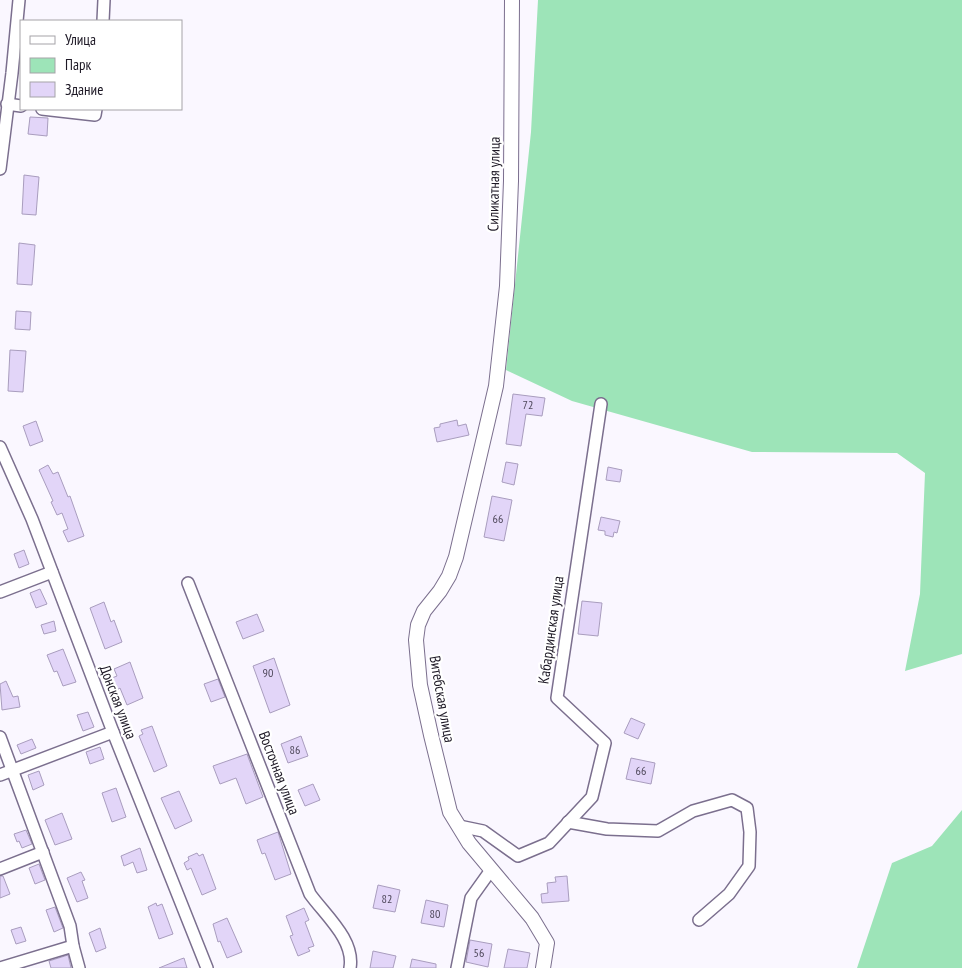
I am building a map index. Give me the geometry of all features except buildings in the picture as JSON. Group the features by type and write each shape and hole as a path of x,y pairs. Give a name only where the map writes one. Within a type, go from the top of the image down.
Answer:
{"street":[{"path":"0,169 19,0"},
{"path":"103,20 104,0"},
{"name":"Силикатная улица","path":"498,367 507,286 511,190 512,0"},
{"path":"0,82 12,73"},
{"path":"7,104 20,106"},
{"path":"50,110 95,116 96,110"},
{"name":"Витебская улица","path":"498,367 496,386 456,557 444,583 424,611 418,625 416,640 420,685 450,812 469,843 532,918 547,943 543,968"},
{"name":"Кабардинская улица","path":"459,826 483,831 518,856 549,843 592,797 604,743 557,698 601,404"},
{"name":"Донская улица","path":"0,447 5,471 52,572 113,732 207,968"},
{"path":"0,592 52,572"},
{"name":"Восточная улица","path":"188,583 310,894 341,933 352,960 350,968"},
{"path":"0,775 113,732"},
{"path":"0,737 70,926 79,968"},
{"path":"568,822 607,829 658,831 693,811 732,800 747,808 750,832 749,866 728,894 699,920"},
{"path":"0,869 43,852"},
{"path":"457,968 471,898 491,870"},
{"path":"0,968 73,946"}],"green space":[{"path":"538,0 962,0 962,654 905,671 920,594 925,473 897,453 752,452 572,401 506,370 531,132"},
{"path":"962,810 962,968 857,968 892,863 932,846"}]}
